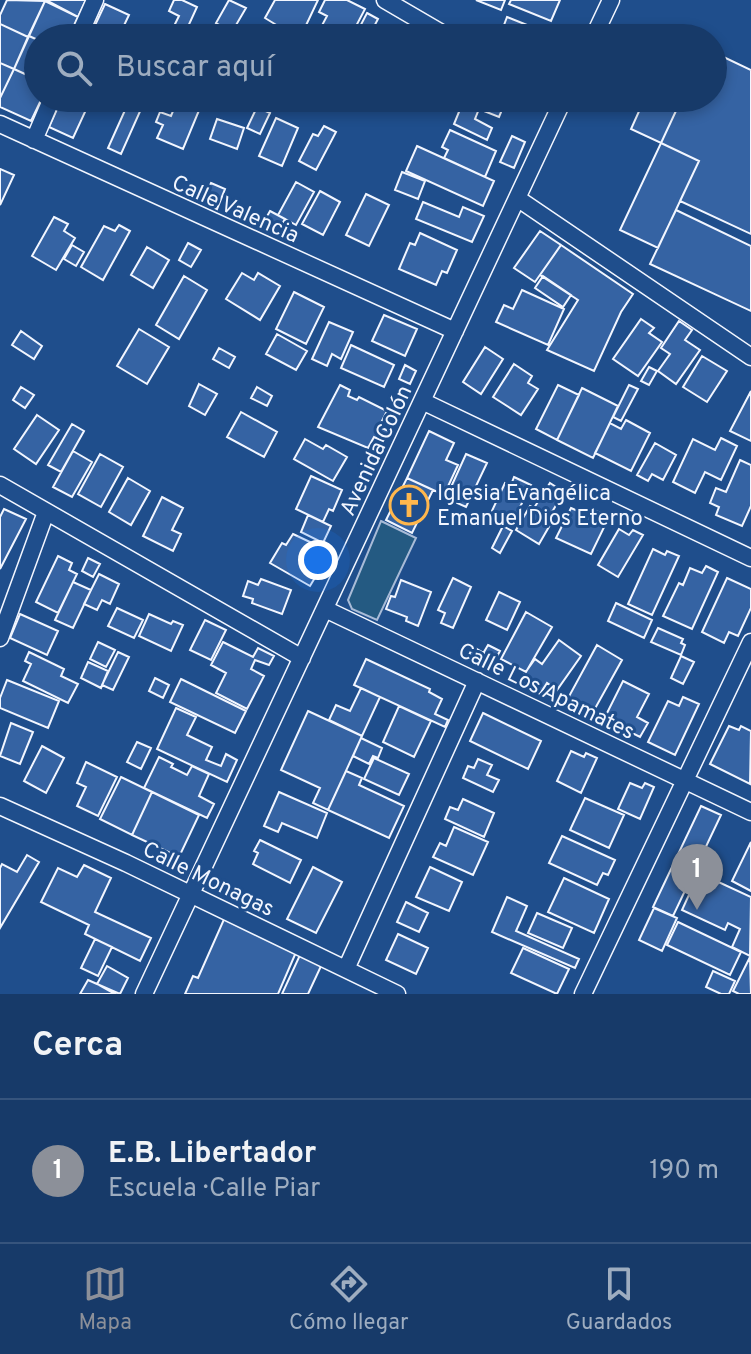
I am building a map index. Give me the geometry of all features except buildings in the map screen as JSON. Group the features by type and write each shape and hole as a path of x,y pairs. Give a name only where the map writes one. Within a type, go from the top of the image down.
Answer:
{"street":[{"path":"84,24 95,0"},
{"path":"385,0 426,24"},
{"path":"600,24 611,0"},
{"path":"34,140 46,112"},
{"name":"Avenida Colón","path":"144,994 557,112"},
{"name":"Calle Valencia","path":"0,124 455,331"},
{"path":"517,198 751,357"},
{"path":"422,401 751,558"},
{"path":"0,485 302,658"},
{"path":"1,632 46,512"},
{"name":"Calle Los Apamates","path":"325,609 751,812"},
{"path":"583,994 751,642"},
{"path":"346,969 477,681"},
{"name":"Calle Monagas","path":"0,806 192,894 397,994"}],"shaded area":[{"path":"381,521 416,538 377,620 352,609 348,600"}],"place":[{"name":"Iglesia Evangélica Emanuel Dios Eterno","path":"409,505"},
{"name":"E.B. Libertador","path":"697,910"}]}
